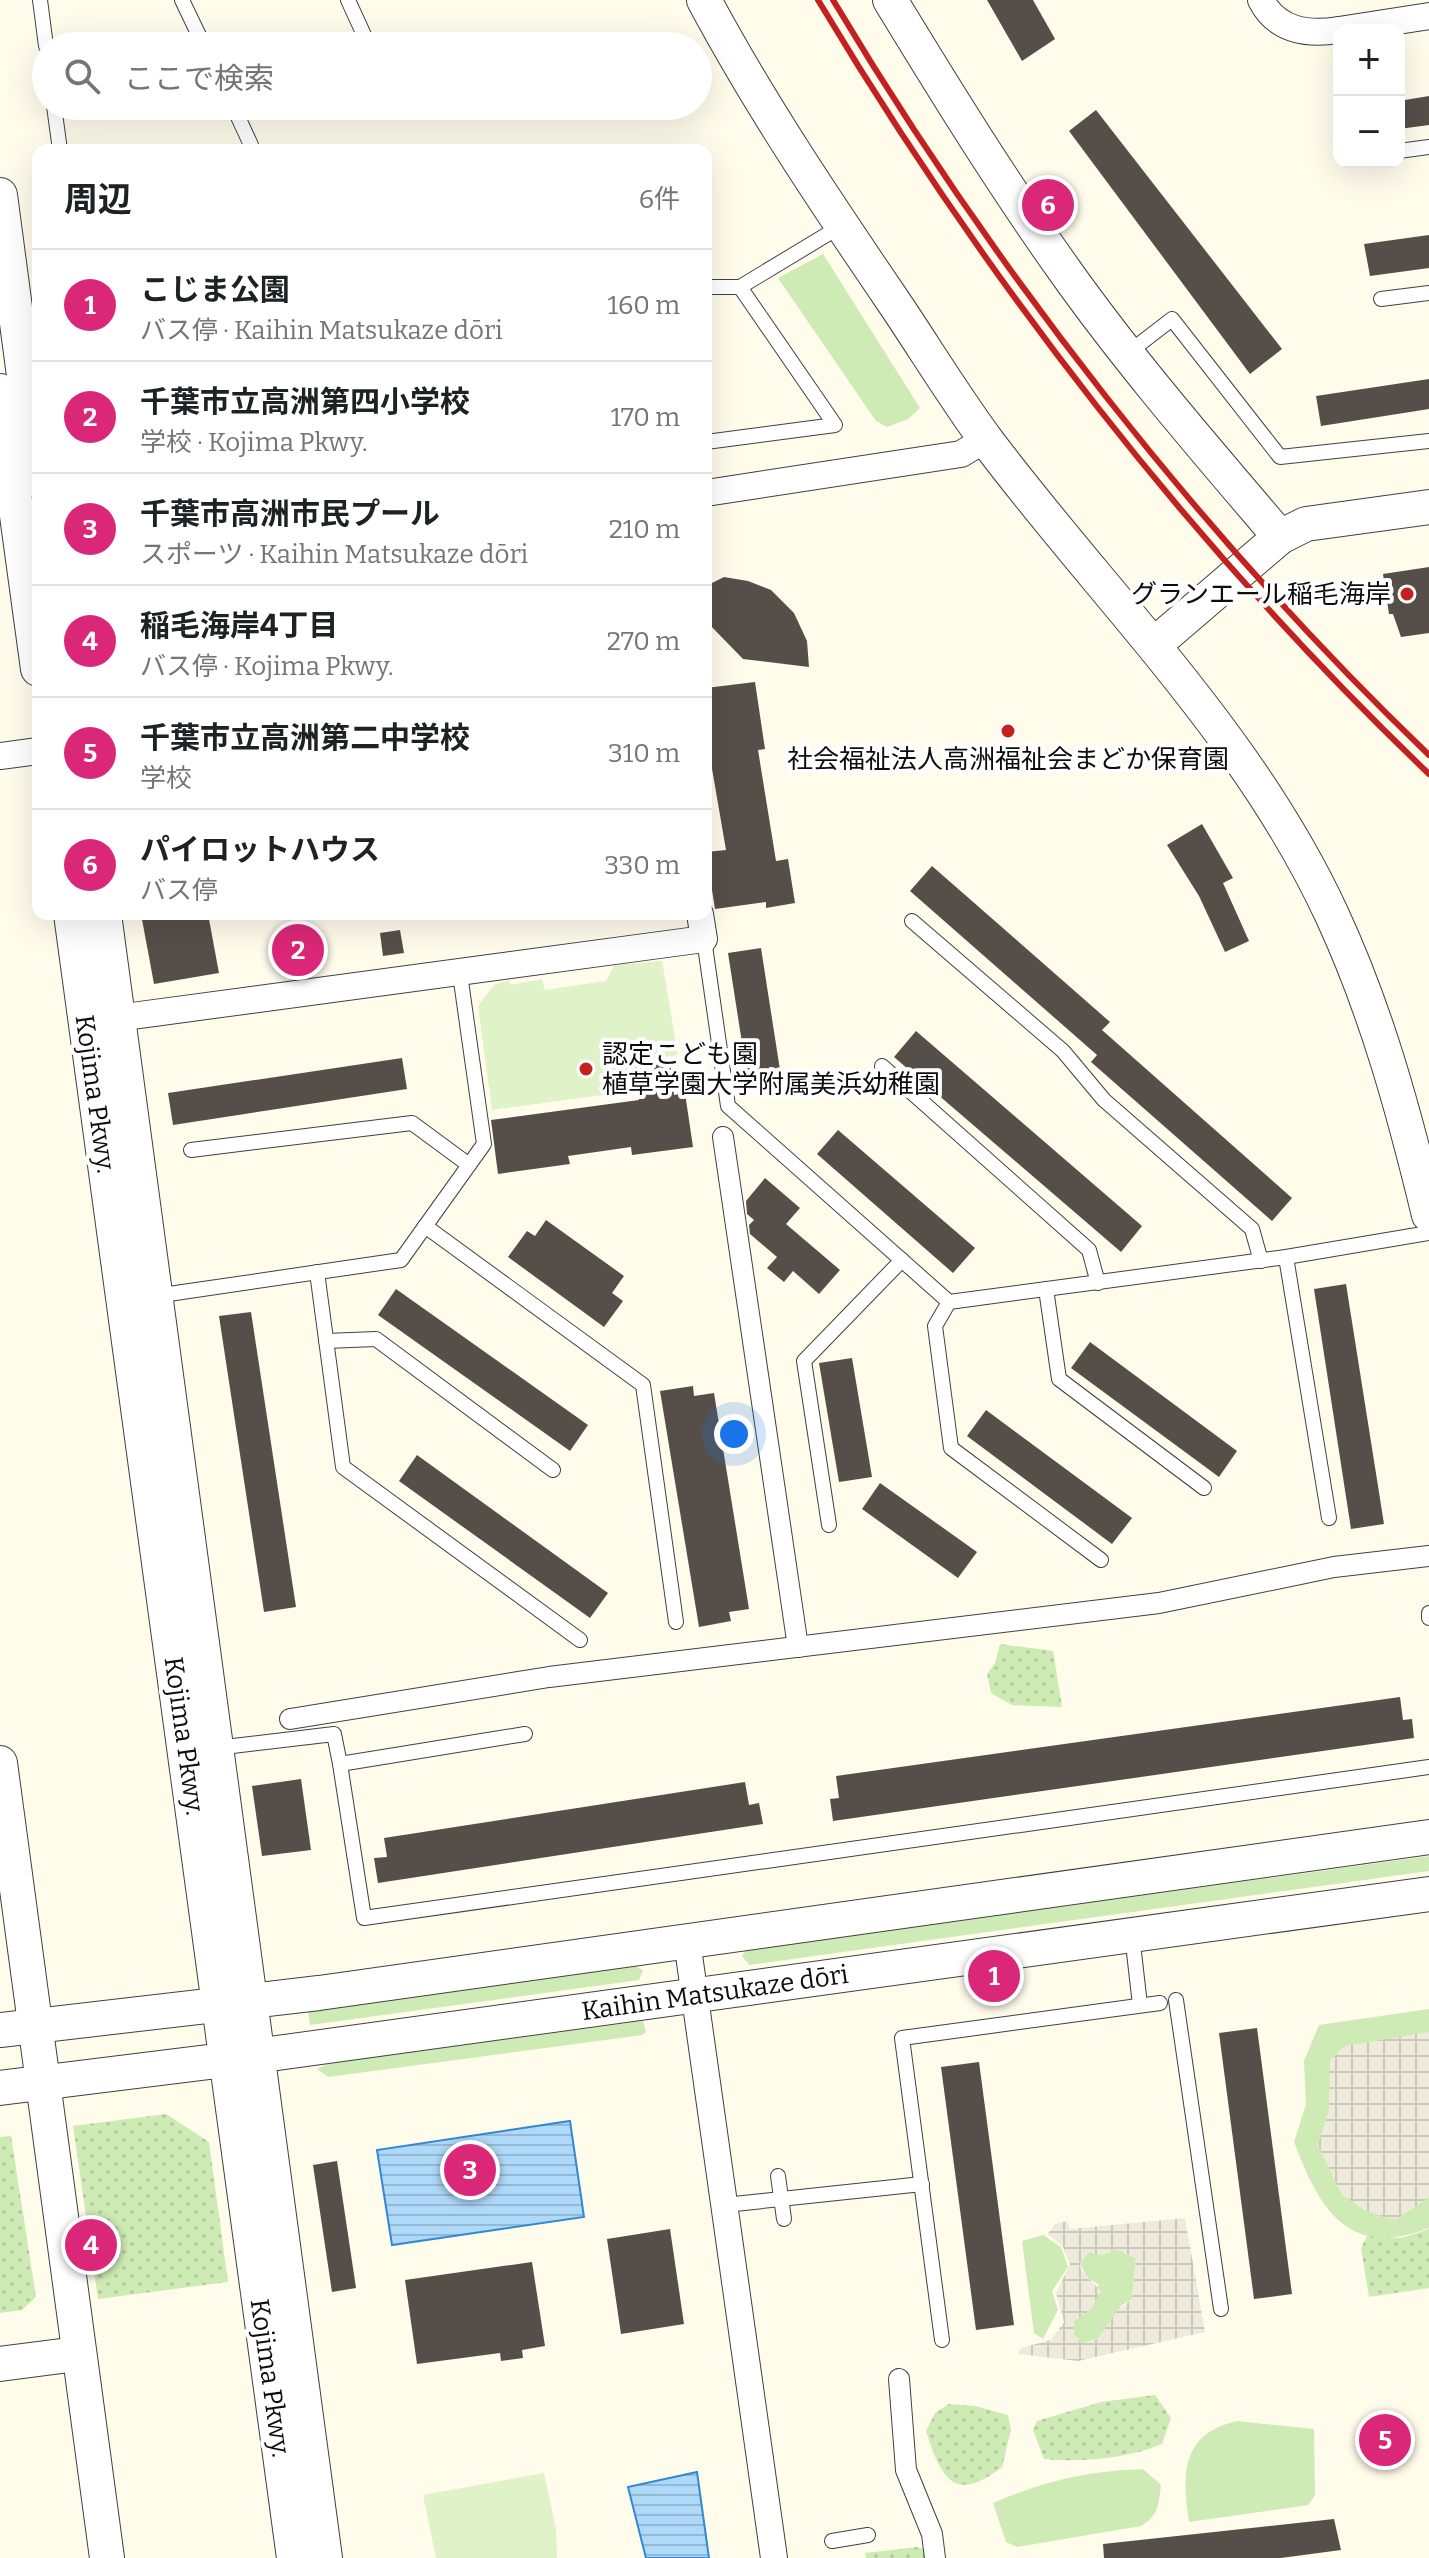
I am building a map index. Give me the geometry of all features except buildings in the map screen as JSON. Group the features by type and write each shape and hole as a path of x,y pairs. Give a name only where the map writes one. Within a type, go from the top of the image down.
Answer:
{"street":[{"path":"704,0 842,226 986,439 1113,600 1154,645 1229,739 1276,812 1331,914 1381,1033 1429,1215"},
{"path":"890,0 1039,233 1128,353 1280,537"},
{"path":"1261,0 1279,21 1296,31 1333,31"},
{"path":"1378,24 1429,16"},
{"path":"0,195 32,534"},
{"path":"0,391 30,489"},
{"path":"712,492 961,454 986,439"},
{"path":"1154,645 1280,537 1306,524 1429,507"},
{"path":"0,756 32,752"},
{"name":"Kojima Pkwy.","path":"72,920 242,2058 325,2558"},
{"name":"Kojima Pkwy.","path":"105,920 216,1748 234,2002"},
{"path":"85,1022 460,974 702,926"},
{"path":"723,1137 798,1647"},
{"path":"290,1719 549,1677 1159,1603 1334,1567 1429,1556"},
{"path":"0,1763 77,2354 107,2558"},
{"path":"0,2030 687,1941 1429,1837"},
{"name":"Kaihin Matsukaze dōri","path":"0,2088 242,2058 1429,1894"},
{"path":"687,1941 774,2558"},
{"name":"Kojima Pkwy.","path":"242,2058 294,2558"},
{"path":"0,2364 77,2354"},
{"path":"899,2379 906,2470 924,2508 935,2558"}],"lane":[{"path":"40,0 44,32"},
{"path":"182,0 197,32"},
{"path":"348,0 363,32"},
{"path":"56,120 59,144"},
{"path":"239,120 251,144"},
{"path":"1405,150 1429,147"},
{"path":"712,287 740,287 842,226"},
{"path":"712,441 835,425 740,287"},
{"path":"1381,299 1429,293"},
{"path":"1128,353 1172,319 1280,457 1429,441"},
{"path":"912,921 1063,1051 1104,1100 1252,1229 1261,1261"},
{"path":"702,926 728,1106 949,1302 1261,1261 1429,1233"},
{"path":"155,1296 401,1260 484,1144 460,974"},
{"path":"882,1066 1089,1250 1098,1283"},
{"path":"191,1150 412,1123 469,1165"},
{"path":"425,1226 643,1385 676,1622"},
{"path":"1286,1257 1329,1518"},
{"path":"829,1525 804,1361 902,1260"},
{"path":"317,1272 343,1467 580,1640"},
{"path":"1046,1289 1059,1379 1204,1488"},
{"path":"949,1302 935,1326 951,1448 1101,1560"},
{"path":"326,1341 376,1339 553,1470"},
{"path":"216,1748 334,1734 364,1918 1429,1767"},
{"path":"340,1764 525,1734"},
{"path":"1132,1935 1140,2005"},
{"path":"1176,2000 1221,2309"},
{"path":"942,2340 902,2038 1160,2003"},
{"path":"778,2176 784,2219"},
{"path":"725,2205 922,2184"},
{"path":"832,2541 868,2535"}],"green space":[{"path":"823,254 920,408 908,419 887,427 876,421 778,278"},
{"path":"662,961 678,1055 629,1061 633,1091 492,1110 478,1006 494,985 509,980 510,985 542,979 545,990 606,981 614,965"},
{"path":"1000,1644 1053,1651 1062,1707 1012,1705 991,1693 987,1674 995,1663"},
{"path":"1429,1856 1429,1871 749,1965 742,1956 746,1950"},
{"path":"634,1965 643,1970 639,1980 310,2025 308,2010"},
{"path":"1429,2009 1429,2228 1401,2236 1377,2237 1357,2232 1340,2222 1326,2207 1294,2142 1306,2104 1304,2061 1319,2025"},
{"path":"643,2021 646,2032 642,2035 328,2077 317,2069 329,2063"},
{"path":"166,2114 209,2142 228,2282 98,2299 73,2126"},
{"path":"11,2136 36,2297 22,2310 0,2313 0,2137"},
{"path":"1429,2229 1429,2288 1369,2297 1361,2248 1367,2236 1402,2238"},
{"path":"1043,2235 1061,2247 1068,2267 1052,2291 1058,2310 1043,2339 1034,2333 1022,2241"},
{"path":"1116,2249 1136,2258 1132,2299 1122,2305 1098,2339 1082,2343 1074,2335 1074,2320 1099,2285 1086,2276 1080,2263 1089,2252 1108,2253"},
{"path":"1155,2395 1171,2418 1162,2444 1135,2453 1104,2458 1044,2459 1033,2430 1037,2421 1101,2402"},
{"path":"949,2404 975,2406 1008,2415 1011,2430 1002,2467 972,2484 960,2484 944,2473 926,2431 935,2413"},
{"path":"1237,2421 1314,2429 1315,2495 1308,2505 1189,2522 1186,2473 1195,2446 1218,2427"},
{"path":"1143,2469 1161,2485 1157,2509 1141,2526 1017,2547 1006,2542 993,2503 1066,2478"},
{"path":"544,2473 556,2529 557,2558 436,2558 423,2495"},
{"path":"918,2547 944,2558 866,2558 865,2553"}],"shaded area":[{"path":"1429,2032 1429,2197 1397,2219 1386,2218 1363,2209 1342,2195 1318,2145 1329,2110 1330,2060 1345,2046"},
{"path":"1185,2218 1205,2332 1078,2361 1018,2354 1021,2348 1051,2340 1064,2322 1056,2293 1070,2264 1063,2247 1048,2234 1055,2224 1067,2221 1070,2229","holes":["1116,2249 1136,2258 1132,2299 1117,2311 1098,2339 1082,2343 1074,2335 1074,2321 1090,2310 1101,2291 1081,2270 1080,2263 1089,2252 1102,2255"]}],"water":[{"path":"570,2121 584,2217 392,2245 377,2150"},
{"path":"697,2472 709,2558 646,2558 628,2487"}],"railway":[{"path":"818,0 951,208 1098,407 1257,597 1429,774"},
{"path":"833,0 962,201 1106,397 1183,492 1263,583 1429,755"}],"place":[{"name":"パイロットハウス","path":"1048,205"},
{"name":"グランエール稲毛海岸","path":"1407,594"},
{"name":"社会福祉法人高洲福祉会まどか保育園","path":"1008,731"},
{"name":"千葉市立高洲第四小学校","path":"298,950"},
{"name":"認定こども園 植草学園大学附属美浜幼稚園","path":"586,1069"},
{"name":"こじま公園","path":"994,1976"},
{"name":"千葉市高洲市民プール","path":"470,2170"},
{"name":"稲毛海岸4丁目","path":"91,2245"},
{"name":"千葉市立高洲第二中学校","path":"1385,2440"}]}
